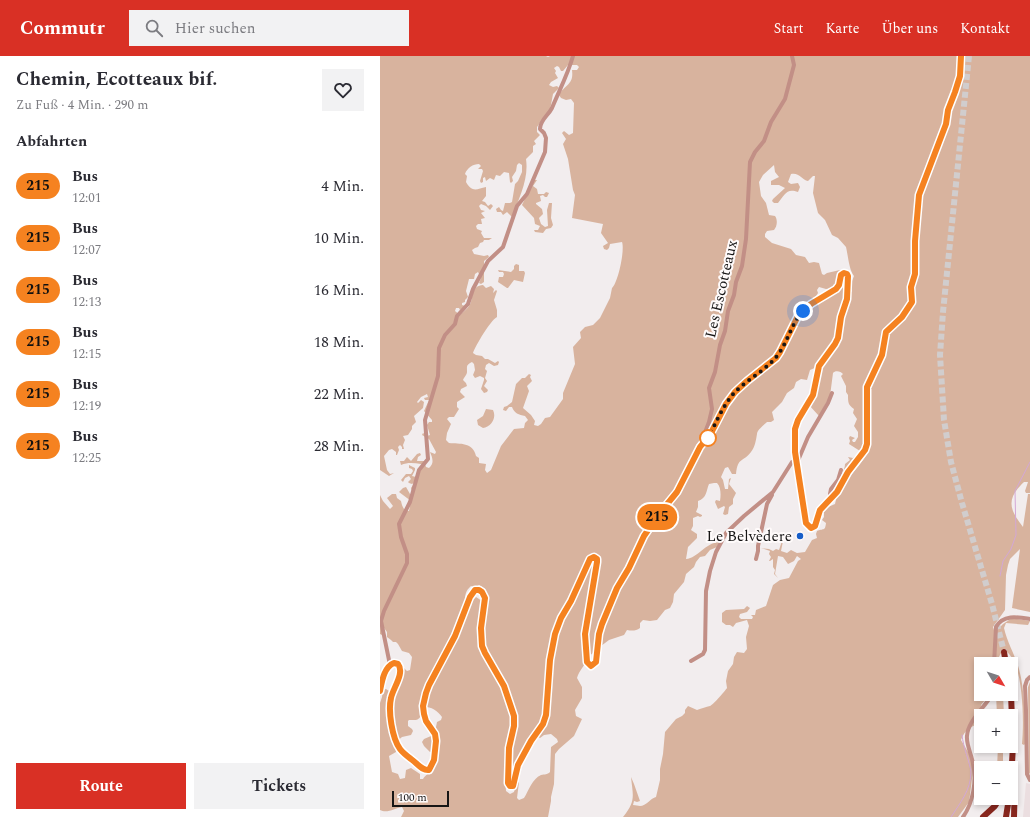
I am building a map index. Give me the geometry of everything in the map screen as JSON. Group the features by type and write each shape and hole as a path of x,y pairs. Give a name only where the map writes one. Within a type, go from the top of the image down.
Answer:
{"highway":[{"path":"1004,652 1005,657"},
{"path":"1013,753 1015,786 1014,817"},
{"path":"983,817 996,805"},
{"path":"1005,817 1007,805"}],"street":[{"path":"380,691 383,679 390,664 381,621 384,611 407,564 407,554 401,537 399,524 410,502 419,470 428,459 425,420 438,376 439,348 445,335 454,324 458,315 468,304 473,289 490,259 503,247 517,206 527,194 545,152 546,141 540,129 540,124 552,108 563,84 573,56"},
{"name":"Les Escotteaux","path":"706,439 704,435 712,409 709,388 715,372 720,345 725,331 728,311 742,266 746,239 750,162 755,152 764,141 772,122 785,99 794,65 792,56"},
{"path":"390,664 396,663 399,665 401,670 390,703 390,714 396,743 404,753 423,769 429,770 434,760 436,741 435,734 426,721 424,714 423,706 426,693 455,636 472,594 477,590 482,592 485,598 481,628 482,646 504,686 514,716 514,726 509,748 508,783 510,786 513,786 518,765 531,741 543,724 546,715 552,650 557,627 562,615 573,598 590,559 594,557 597,559 585,634 587,662 591,666 596,662 599,634 617,588 629,568 644,536 659,514 677,492 700,447 711,433 726,404 750,378 776,358 798,316 811,304 837,288 842,273 844,273 848,276 847,299 841,317 838,338 819,366 813,395 796,426 795,444 805,522 812,528 815,526 820,510 839,490 848,472 866,449 867,387 883,352 885,334 888,329 902,317 912,302 911,287 915,274 915,241 919,195 946,124 948,110 960,76 961,56"},
{"path":"797,462 807,438 832,393"},
{"path":"756,559 767,504 792,462 797,462"},
{"path":"833,497 830,494 831,489 838,480 841,470"},
{"path":"691,661 703,654 704,650 706,591 716,552 726,533 773,492"},
{"path":"994,657 996,627 998,623 1008,617 1030,619"},
{"path":"1030,677 1027,680 1025,688 1027,774 1030,780"},
{"path":"963,817 970,803 974,774 974,765 967,736 972,722 987,701"},
{"path":"962,735 967,736"}],"shaded area":[{"path":"380,56 1030,56 1030,493 1026,493 1025,491 1028,482 1024,482 1014,494 1012,499 1012,509 1023,527 1028,494 1030,494 1030,612 1012,608 1020,549 1010,559 1006,575 1005,610 993,627 994,630 997,630 1012,618 1030,621 1028,625 1006,623 1004,628 1014,657 1011,657 1006,651 1002,651 999,657 974,657 974,701 984,701 981,705 983,709 974,709 974,726 966,731 961,740 971,757 973,771 969,802 958,817 623,817 630,807 633,798 631,777 640,801 634,801 633,805 642,806 656,797 660,780 665,732 676,719 685,713 688,706 697,710 710,706 716,701 727,688 726,681 728,671 733,664 734,657 737,652 744,653 747,649 746,637 749,626 747,620 736,623 733,627 722,622 722,613 726,610 744,609 747,606 750,608 747,612 740,614 739,617 741,619 752,619 753,617 751,615 755,615 756,610 766,606 773,585 780,580 789,578 798,561 801,559 797,556 794,561 788,564 783,557 778,556 775,574 778,578 774,574 775,570 773,567 773,559 769,561 771,557 769,554 770,551 761,548 773,551 776,549 779,550 783,538 778,535 779,534 784,536 781,551 787,553 791,550 797,553 805,552 812,540 817,538 817,531 825,528 826,523 822,520 824,517 824,512 828,507 835,504 837,495 841,493 848,480 869,451 871,444 864,443 860,453 845,472 839,483 845,464 850,460 848,457 853,458 860,451 849,444 850,436 855,438 852,440 853,442 855,442 858,437 858,432 854,426 857,419 853,413 854,409 849,403 846,386 841,376 843,374 841,372 837,371 833,373 830,396 819,416 809,405 817,367 810,370 807,380 801,379 796,382 794,388 787,393 782,402 772,412 774,420 767,422 757,432 755,443 751,452 740,462 736,474 732,474 728,467 725,468 721,477 725,489 728,489 729,479 731,478 729,484 736,493 733,499 733,504 729,507 728,514 723,514 725,507 724,506 718,509 715,502 716,500 720,501 721,496 717,483 709,484 705,496 698,501 696,512 702,516 693,518 693,526 691,530 697,534 697,538 688,547 686,559 694,556 710,545 719,542 717,547 710,550 705,556 700,557 694,567 686,574 684,582 674,594 673,602 670,608 665,610 657,620 643,620 640,623 640,628 627,630 624,635 609,640 601,646 596,645 593,653 588,657 577,678 582,687 582,698 575,710 576,716 582,719 574,736 555,754 554,784 548,817 401,817 404,811 402,807 388,811 380,810 380,703 383,690 386,689 392,693 396,692 403,677 404,668 407,671 410,670 412,657 409,653 402,651 396,642 393,642 387,637 387,632 384,628 382,635 380,634 380,495 390,509 393,506 387,498 392,494 396,494 404,509 409,511 411,501 399,492 406,487 410,494 413,495 411,488 415,482 412,484 408,482 411,479 409,476 405,478 403,482 401,480 406,474 411,474 413,471 409,468 409,465 415,468 412,476 416,477 423,466 421,464 413,463 401,465 400,461 404,461 407,457 411,461 417,454 420,453 421,455 418,457 417,461 424,461 426,467 429,468 432,464 430,452 435,454 436,452 429,439 422,435 423,433 427,436 430,435 427,425 429,422 432,422 424,411 429,400 425,400 424,398 428,397 427,394 421,397 417,402 418,403 421,400 424,402 423,408 414,416 416,422 412,426 412,429 408,435 403,436 405,440 403,445 404,449 402,449 400,445 398,447 399,450 397,455 392,449 389,450 384,456 387,470 390,474 394,473 389,476 380,470","holes":["568,65 577,65 579,67 577,70 572,70 572,79 559,95 561,98 566,100 571,99 574,103 573,133 569,135 564,131 562,133 566,139 563,144 568,159 575,195 572,218 603,224 601,233 608,243 603,246 604,249 607,250 610,244 622,242 623,252 617,280 612,288 610,298 600,318 593,325 585,327 580,332 581,338 573,347 575,364 563,393 563,399 550,417 545,418 538,426 534,425 535,421 523,408 529,391 527,386 532,381 530,377 531,375 529,374 525,378 522,378 516,384 512,402 504,407 503,410 506,411 509,407 512,407 515,412 525,416 528,420 525,423 524,428 514,429 501,446 491,470 487,473 485,470 486,464 479,463 479,458 476,456 472,448 462,444 449,443 446,440 451,424 447,419 449,417 454,417 459,409 457,407 457,402 465,397 460,392 461,389 467,386 463,380 467,373 468,365 472,362 474,364 475,370 473,375 475,378 480,376 484,378 481,389 484,393 488,390 484,386 487,381 485,378 487,371 485,369 486,365 489,363 494,366 498,365 499,362 498,361 495,363 473,353 487,328 497,317 497,310 494,300 497,291 496,290 493,293 494,289 491,286 486,288 483,285 479,286 475,289 471,302 466,309 460,315 455,311 456,308 459,308 460,310 465,306 462,305 462,303 465,302 468,297 466,291 469,279 474,279 475,274 478,272 481,278 479,283 481,284 484,282 484,261 489,257 488,255 484,256 474,254 472,250 478,247 484,240 489,240 492,238 484,238 481,233 482,231 477,229 476,226 478,224 482,224 481,219 485,218 481,213 485,211 481,210 479,206 481,204 490,210 493,206 491,204 488,206 482,201 486,196 486,187 477,189 470,188 466,182 467,176 465,174 470,167 479,164 481,166 478,169 482,169 483,171 480,181 481,183 485,177 486,181 490,178 494,180 496,175 500,176 504,172 509,173 511,183 513,181 512,177 516,171 517,165 519,163 522,165 522,172 515,184 512,202 505,203 503,211 499,207 496,209 497,212 501,212 503,215 507,212 512,217 525,181 527,166 526,159 533,152 533,146 536,144 534,141 540,135 537,132 537,127 550,110 553,94 559,88 557,86 553,87 549,85 558,78 554,68 557,66 561,71 563,71","774,165 775,172 779,177 771,181 771,185 779,185 785,188 773,199 772,201 774,203 778,203 788,192 798,192 800,187 798,183 791,184 788,182 791,174 796,174 808,181 815,176 813,193 818,213 825,220 832,235 838,238 846,247 854,276 850,286 852,291 850,293 845,293 844,278 840,291 822,301 813,301 818,293 817,290 819,287 826,289 833,288 840,270 824,275 822,274 819,263 809,263 805,257 796,255 791,249 772,243 765,237 767,231 775,229 777,221 775,216 769,215 766,203 761,196 759,182 763,175","479,585 485,589 487,596 486,600 482,601 476,597 468,605 465,603 466,592 471,586 476,588","421,707 427,707 438,712 442,717 441,720 437,722 436,727 438,746 431,736 424,739 422,742 430,752 438,749 437,762 435,767 423,779 420,779 420,774 411,768 406,770 405,778 400,779 398,774 392,772 389,756 396,752 395,743 402,737 411,735 413,731 408,726 408,721 418,719 421,715","536,733 540,738 544,735 551,734 557,739 558,742 551,747 550,772 535,779 524,798 519,800 517,798 519,782 516,784 514,792 510,794 506,791 505,778 507,773 510,772 513,775 513,770 516,769 517,766 515,765 519,755 526,746 529,738"]},
{"path":"534,180 537,180 533,186 537,189 538,194 544,194 546,192 549,193 547,197 543,195 540,196 541,201 536,203 542,209 543,214 539,218 541,224 545,227 548,226 547,210 549,203 552,203 551,218 553,225 551,228 546,229 543,233 535,232 534,230 538,230 540,226 535,224 534,218 522,205"},
{"path":"516,264 519,265 519,271 524,271 525,273 523,282 514,280 507,288 498,282 499,277 503,277 504,274 498,270 511,272"},
{"path":"486,409 493,410 494,419 491,424 483,428 478,425 477,420 483,416"},
{"path":"1018,668 1021,678 1024,706 1024,745 1022,744 1023,725"},
{"path":"1030,682 1030,774 1028,687"},
{"path":"996,701 1003,701 1004,709 997,709"},
{"path":"998,753 1003,753 1003,761 997,761"},
{"path":"1026,783 1030,784 1030,817 1023,817"}],"waterway":[{"path":"1000,576 1003,561 1011,549 1016,535 1015,491 1030,462"},
{"path":"951,817 964,796 971,779 971,772 962,735"}],"tunnel":[{"path":"969,56 940,355 944,420 951,462 992,604 1004,652"}],"bus line":[{"name":"215","path":"380,691 388,666 394,663 398,664 401,670 390,703 390,714 396,743 404,753 423,769 429,770 435,756 436,737 426,721 424,714 423,706 426,693 455,636 464,616 470,597 475,590 479,590 485,598 481,628 482,646 504,686 514,716 514,726 509,742 508,783 509,786 513,786 515,783 518,765 531,741 543,724 546,715 550,660 557,627 564,611 573,598 590,559 593,557 597,559 585,634 587,662 591,666 596,662 599,634 617,588 629,568 644,536 659,514 677,492 692,461 700,447 711,433 726,404 735,392 776,358 798,316 811,304 836,289 839,285 841,275 844,273 848,276 848,294 841,317 838,338 819,366 813,395 798,420 795,429 796,461 806,523 811,528 815,526 820,510 837,492 848,472 865,450 867,444 868,386 882,355 886,332 902,317 912,302 913,297 911,287 915,274 915,241 920,189 925,180 946,124 948,110 960,76 961,56"}],"place":[{"name":"Le Belvèdere","path":"800,536"}],"route":[{"path":"708,438 726,404 738,389 773,361 778,355 798,316 803,311"}]}
